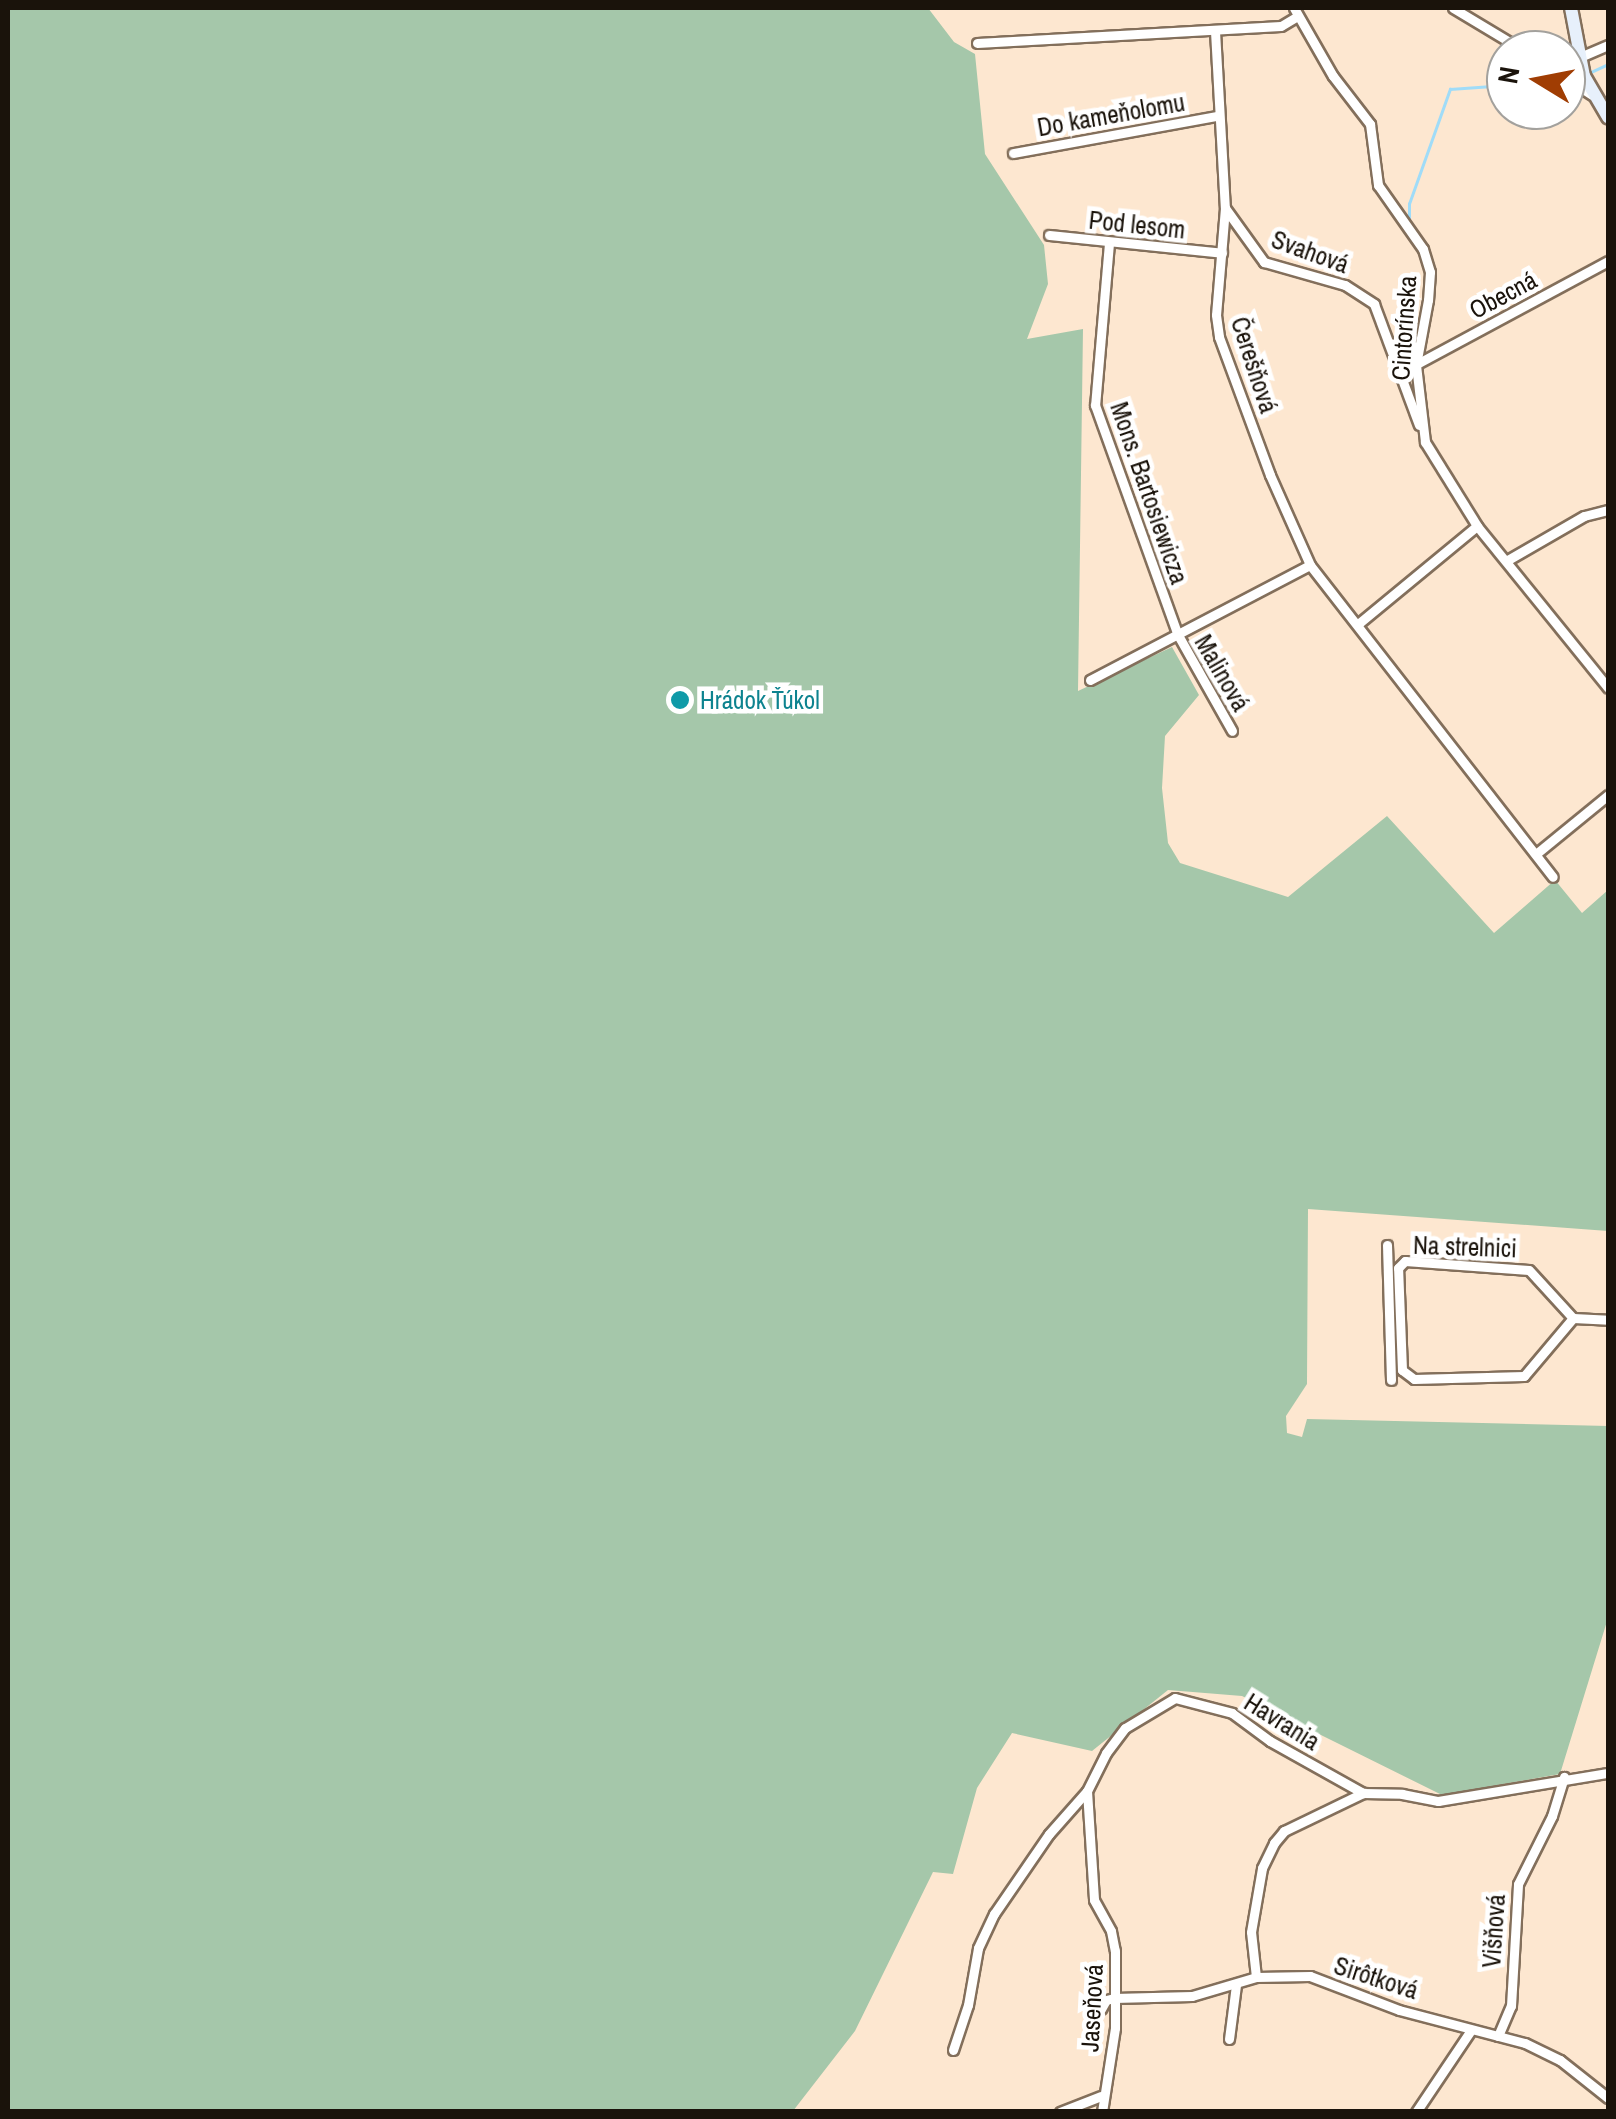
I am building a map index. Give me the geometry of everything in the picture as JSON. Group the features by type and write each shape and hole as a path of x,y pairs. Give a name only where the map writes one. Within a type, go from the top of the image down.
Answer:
{"street":[{"path":"1453,8 1490,30"},
{"path":"977,43 1281,26 1295,12"},
{"name":"Cintorínska","path":"1295,12 1370,124 1378,184 1423,248 1430,272 1416,365 1425,442 1477,526 1608,688"},
{"name":"Čerešňová","path":"1215,31 1225,208 1216,315 1219,337 1310,565 1553,877"},
{"path":"1586,82 1608,116"},
{"path":"1586,90 1595,96"},
{"name":"Do kameňolomu","path":"1013,153 1217,116"},
{"name":"Svahová","path":"1225,208 1264,262 1345,285 1374,304 1425,442"},
{"name":"Pod lesom","path":"1048,235 1222,252"},
{"name":"Mons. Bartosiewicza","path":"1109,243 1094,405 1178,635"},
{"name":"Obecná","path":"1400,372 1608,261"},
{"path":"1506,561 1584,516 1608,510"},
{"path":"1358,624 1477,526"},
{"path":"1090,680 1310,565"},
{"name":"Malinová","path":"1178,635 1232,730"},
{"path":"1536,854 1608,795"},
{"path":"1387,1245 1394,1292"},
{"name":"Na strelnici","path":"1404,1261 1530,1270 1573,1318 1524,1376 1414,1379 1402,1370 1396,1343 1394,1292 1398,1268 1404,1261"},
{"path":"1573,1318 1608,1320"},
{"path":"1392,1380 1396,1343"},
{"name":"Havrania","path":"953,2050 968,2005 978,1948 994,1914 1049,1834 1087,1791 1106,1753 1126,1728 1175,1698 1232,1712 1270,1741 1363,1794 1402,1794 1438,1802 1608,1773"},
{"name":"Višňová","path":"1498,2036 1511,2006 1518,1884 1544,1834 1564,1778"},
{"name":"Jaseňová","path":"1087,1791 1094,1900 1111,1931 1116,1951 1113,2053 1101,2096 1102,2112"},
{"path":"1256,1976 1250,1932 1262,1868 1274,1843 1284,1830 1363,1794"},
{"name":"Sirôtková","path":"1114,1998 1192,1996 1236,1986 1256,1976 1310,1976 1399,2010 1498,2036 1560,2060 1608,2098"},
{"path":"1229,2039 1236,1986"},
{"path":"1101,2009 1106,2000 1114,1998"},
{"path":"1416,2112 1471,2030"},
{"path":"1060,2112 1101,2096"}],"green space":[{"path":"8,8 928,8 954,42 975,54 985,154 1044,245 1048,284 1027,339 1083,329 1078,691 1172,647 1199,695 1165,736 1162,788 1168,843 1180,863 1288,897 1387,816 1494,933 1555,880 1582,913 1608,890 1608,1231 1308,1209 1307,1384 1286,1416 1287,1433 1302,1437 1307,1419 1608,1426 1608,1618 1560,1774 1442,1795 1242,1696 1168,1690 1092,1751 1012,1733 977,1788 953,1874 933,1872 855,2031 793,2111 8,2112"}],"waterway":[{"path":"1589,73 1608,64"},
{"path":"1409,221 1409,204 1450,89 1486,86"}],"place":[{"name":"Hrádok Ťúkol","path":"680,700"}]}
